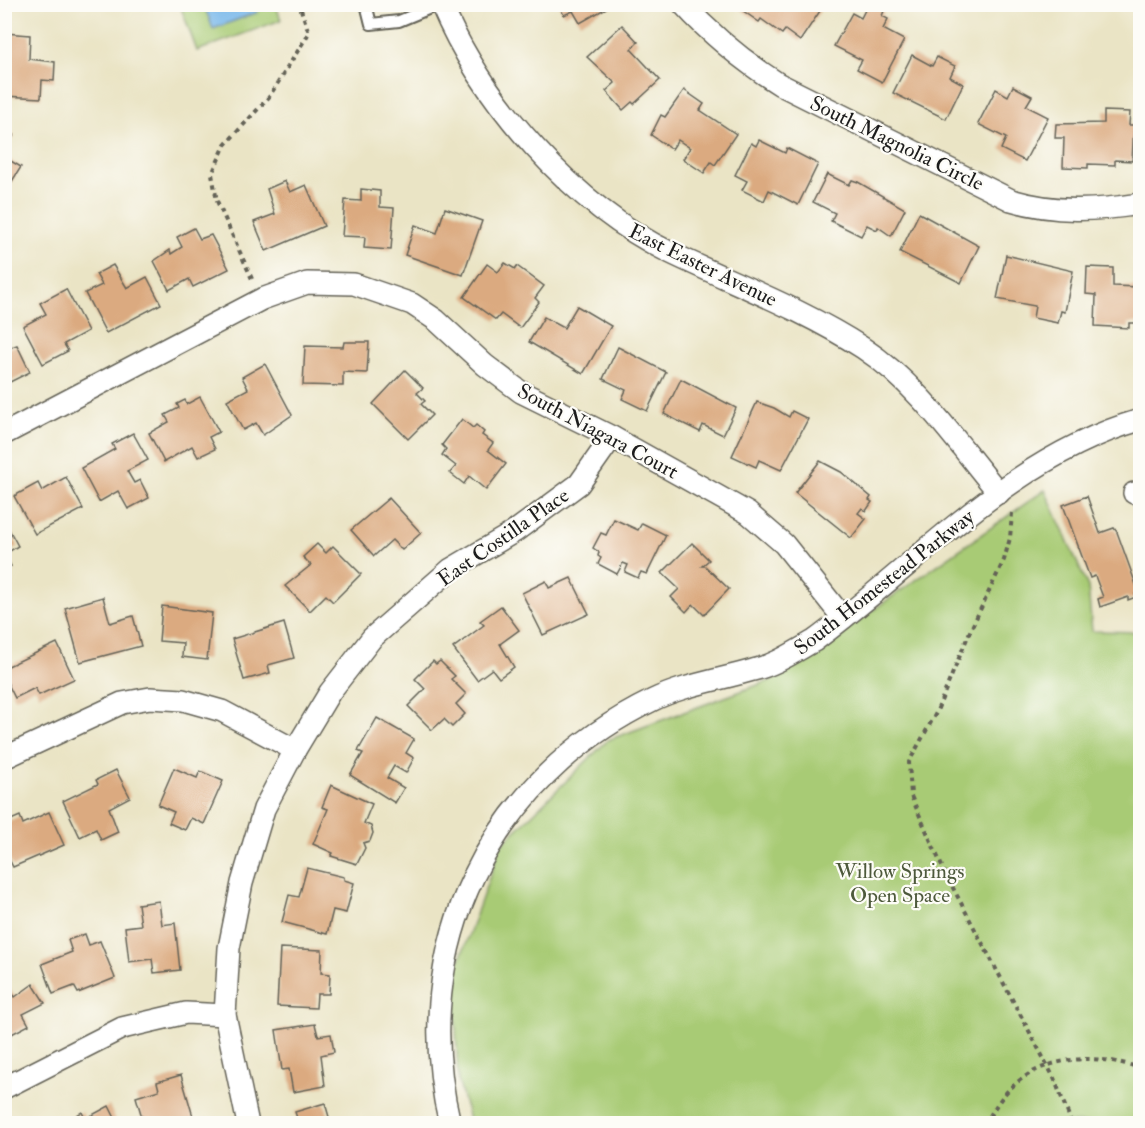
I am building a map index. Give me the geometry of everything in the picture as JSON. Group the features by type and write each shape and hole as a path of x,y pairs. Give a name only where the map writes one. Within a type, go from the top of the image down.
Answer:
{"street":[{"name":"East Easter Avenue","path":"441,4 457,42 484,84 515,123 566,179 618,223 669,253 760,292 863,348 919,396 999,493"},
{"name":"South Magnolia Circle","path":"682,4 708,33 746,63 779,84 1011,200 1042,209 1110,209 1140,204"},
{"name":"South Niagara Court","path":"4,434 262,299 307,283 354,284 412,304 436,320 485,365 521,392 612,437 748,513 784,544 843,618"},
{"name":"South Homestead Parkway","path":"450,1124 444,1098 437,1028 444,961 451,930 465,893 498,836 526,798 587,738 615,720 655,699 694,685 754,670 784,658 843,618 1022,474 1098,434 1140,420"},
{"name":"East Costilla Place","path":"248,1124 225,1015 229,948 242,883 264,809 295,750 330,692 372,638 452,569 514,532 579,484 612,437"},
{"path":"4,758 122,703 150,698 183,700 222,711 295,750"},
{"path":"4,1088 122,1028 186,1013 225,1015"}],"lane":[{"path":"366,4 371,24 399,21 441,4"}],"path":[{"path":"262,299 220,210 212,174 225,145 269,97 309,33 299,4"},
{"path":"999,493 1012,509 1010,537 1004,560 971,629 936,713 909,762 911,796 944,871 1063,1098 1072,1124"},
{"path":"984,1124 1012,1086 1046,1065 1069,1059 1096,1059 1118,1060 1140,1068"}],"green space":[{"path":"180,5 276,5 281,20 197,51"},
{"name":"Willow Springs Open Space","path":"1045,490 1088,587 1092,631 1140,632 1140,1123 470,1123 458,1080 454,976 501,845 608,740 774,679"}],"water":[{"path":"204,5 255,5 258,12 213,29"}],"building":[{"path":"558,4 609,4 610,6 580,23 573,11 564,15"},
{"path":"741,4 820,4 817,9 820,11 800,41 785,30 782,34 761,19 759,22 739,8"},
{"path":"868,4 884,11 882,16 888,19 883,29 904,40 882,82 857,69 862,60 834,46 852,13 861,18"},
{"path":"622,25 638,42 631,49 660,80 634,104 632,102 623,110 606,91 615,83 587,57"},
{"path":"4,33 30,35 29,59 55,62 54,81 42,80 41,98 4,96"},
{"path":"912,55 932,66 937,57 955,66 950,77 963,84 946,119 893,93"},
{"path":"1013,86 1032,96 1026,106 1048,117 1025,161 1001,149 1006,138 978,124 996,89 1008,96"},
{"path":"684,90 704,104 700,110 736,134 715,165 711,162 704,173 683,159 690,148 678,140 672,149 651,135 661,115 665,117"},
{"path":"1104,111 1130,112 1129,125 1134,125 1132,161 1115,160 1115,165 1088,164 1088,168 1063,167 1064,138 1055,138 1056,124 1104,123"},
{"path":"4,123 9,126 6,131 14,135 4,150"},
{"path":"759,140 785,153 787,148 818,164 798,205 769,190 764,201 742,190 747,181 735,175 751,143 756,146"},
{"path":"4,157 21,167 4,194"},
{"path":"827,174 849,185 852,180 858,182 905,209 891,236 878,227 877,230 867,225 861,236 831,221 835,213 813,202"},
{"path":"285,181 290,192 306,185 324,226 266,251 254,222 275,214 267,189"},
{"path":"361,189 380,191 380,207 394,208 391,250 364,248 365,237 342,236 345,200 361,201"},
{"path":"445,208 482,221 463,275 405,255 415,225 437,233"},
{"path":"919,213 979,246 961,283 900,252"},
{"path":"194,228 200,239 211,235 229,269 193,287 189,279 169,290 154,261 170,250 171,254 182,247 177,237"},
{"path":"1006,255 1073,271 1065,312 1061,311 1058,323 1033,318 1035,306 997,299"},
{"path":"505,263 515,269 517,266 544,286 535,298 539,302 520,328 501,314 496,320 464,297 487,264 498,272"},
{"path":"113,265 127,288 147,277 161,304 106,333 85,293 102,285 96,274"},
{"path":"1087,267 1113,268 1113,286 1140,287 1140,323 1129,323 1129,328 1095,326 1096,295 1086,294"},
{"path":"66,289 88,331 64,344 68,351 43,364 23,326 46,314 40,303"},
{"path":"577,306 611,326 583,374 529,342 544,317 564,328"},
{"path":"4,339 9,348 17,345 30,372 4,385"},
{"path":"344,342 369,342 367,373 343,372 343,386 303,385 305,346 343,347"},
{"path":"618,347 666,372 647,411 622,399 626,390 603,379"},
{"path":"265,364 292,415 263,435 256,423 243,430 227,400 248,389 242,377"},
{"path":"405,370 423,388 417,393 425,401 421,404 432,415 408,439 373,404"},
{"path":"681,379 736,408 723,435 703,425 700,432 664,414"},
{"path":"200,397 219,432 209,437 215,449 198,457 192,446 164,462 149,433 169,422 165,415 179,408 177,404 185,400 187,404"},
{"path":"757,402 789,417 792,411 808,419 781,470 759,460 756,467 732,456"},
{"path":"462,419 473,428 476,425 484,432 482,435 493,443 488,450 506,464 486,490 469,476 464,484 450,473 456,466 442,455 446,449 442,445"},
{"path":"133,433 148,460 127,471 134,483 140,480 149,498 128,509 118,491 99,502 81,468 115,449 112,444"},
{"path":"820,461 841,472 871,497 869,500 872,502 866,511 862,508 858,513 866,519 851,538 795,493"},
{"path":"66,477 83,509 35,534 14,496 38,483 42,491"},
{"path":"1087,496 1100,533 1114,528 1117,532 1139,593 1135,594 1136,597 1128,600 1128,597 1100,607 1098,599 1103,597 1095,576 1090,578 1063,505"},
{"path":"389,498 421,533 402,550 392,540 374,556 351,530"},
{"path":"614,519 638,530 642,523 666,535 647,574 641,572 638,578 625,572 628,565 623,563 617,574 598,564 601,558 598,556 599,552 593,548 601,533 606,535"},
{"path":"4,520 18,546 5,554 11,566 4,569"},
{"path":"692,543 709,560 702,566 705,566 729,589 704,615 693,604 686,612 671,597 679,589 662,573"},
{"path":"317,544 326,553 333,546 361,574 333,602 326,595 310,611 285,586 311,565 303,557"},
{"path":"571,578 589,614 543,635 522,593 546,581 549,588"},
{"path":"103,597 110,623 133,616 141,646 80,662 65,608"},
{"path":"162,606 212,613 207,660 182,657 183,643 159,641"},
{"path":"501,606 519,630 500,644 514,667 499,678 492,669 477,680 453,648 484,625 480,621"},
{"path":"284,623 294,658 268,665 270,673 244,680 232,639"},
{"path":"57,643 74,679 39,695 35,688 15,698 4,676 4,668"},
{"path":"433,661 436,664 440,661 455,676 451,679 466,694 456,704 465,714 452,727 444,719 432,730 408,706 425,689 415,679"},
{"path":"377,718 414,739 406,753 414,758 406,773 394,766 387,778 404,788 395,803 350,775 363,753 358,751"},
{"path":"174,768 197,778 200,771 223,781 204,824 191,818 185,830 169,823 174,812 158,805"},
{"path":"116,770 130,797 109,808 118,832 101,840 96,829 80,837 63,801 98,784 96,780"},
{"path":"331,785 372,804 364,823 371,826 373,833 370,841 363,843 365,848 357,864 331,856 333,853 313,844 328,809 322,807"},
{"path":"49,812 64,845 13,867 4,849 4,823 20,816 23,824"},
{"path":"307,868 344,877 344,880 354,883 346,913 333,910 327,934 282,922 289,895 299,897"},
{"path":"159,901 162,925 175,923 180,970 154,973 152,959 129,962 125,927 141,925 138,904"},
{"path":"85,934 89,945 100,941 115,978 78,993 74,986 53,994 42,964 72,952 68,940"},
{"path":"280,948 322,950 321,973 330,974 329,994 317,994 316,1008 277,1006"},
{"path":"4,982 15,997 33,984 45,1003 23,1014 29,1025 4,1038"},
{"path":"315,1024 318,1036 331,1034 334,1052 321,1055 325,1086 293,1092 289,1069 282,1070 276,1030"},
{"path":"181,1075 194,1120 184,1124 144,1124 136,1097 159,1090 157,1082"},
{"path":"325,1103 331,1124 299,1124 295,1112"},
{"path":"109,1106 118,1124 61,1124 82,1112 85,1119"}]}
